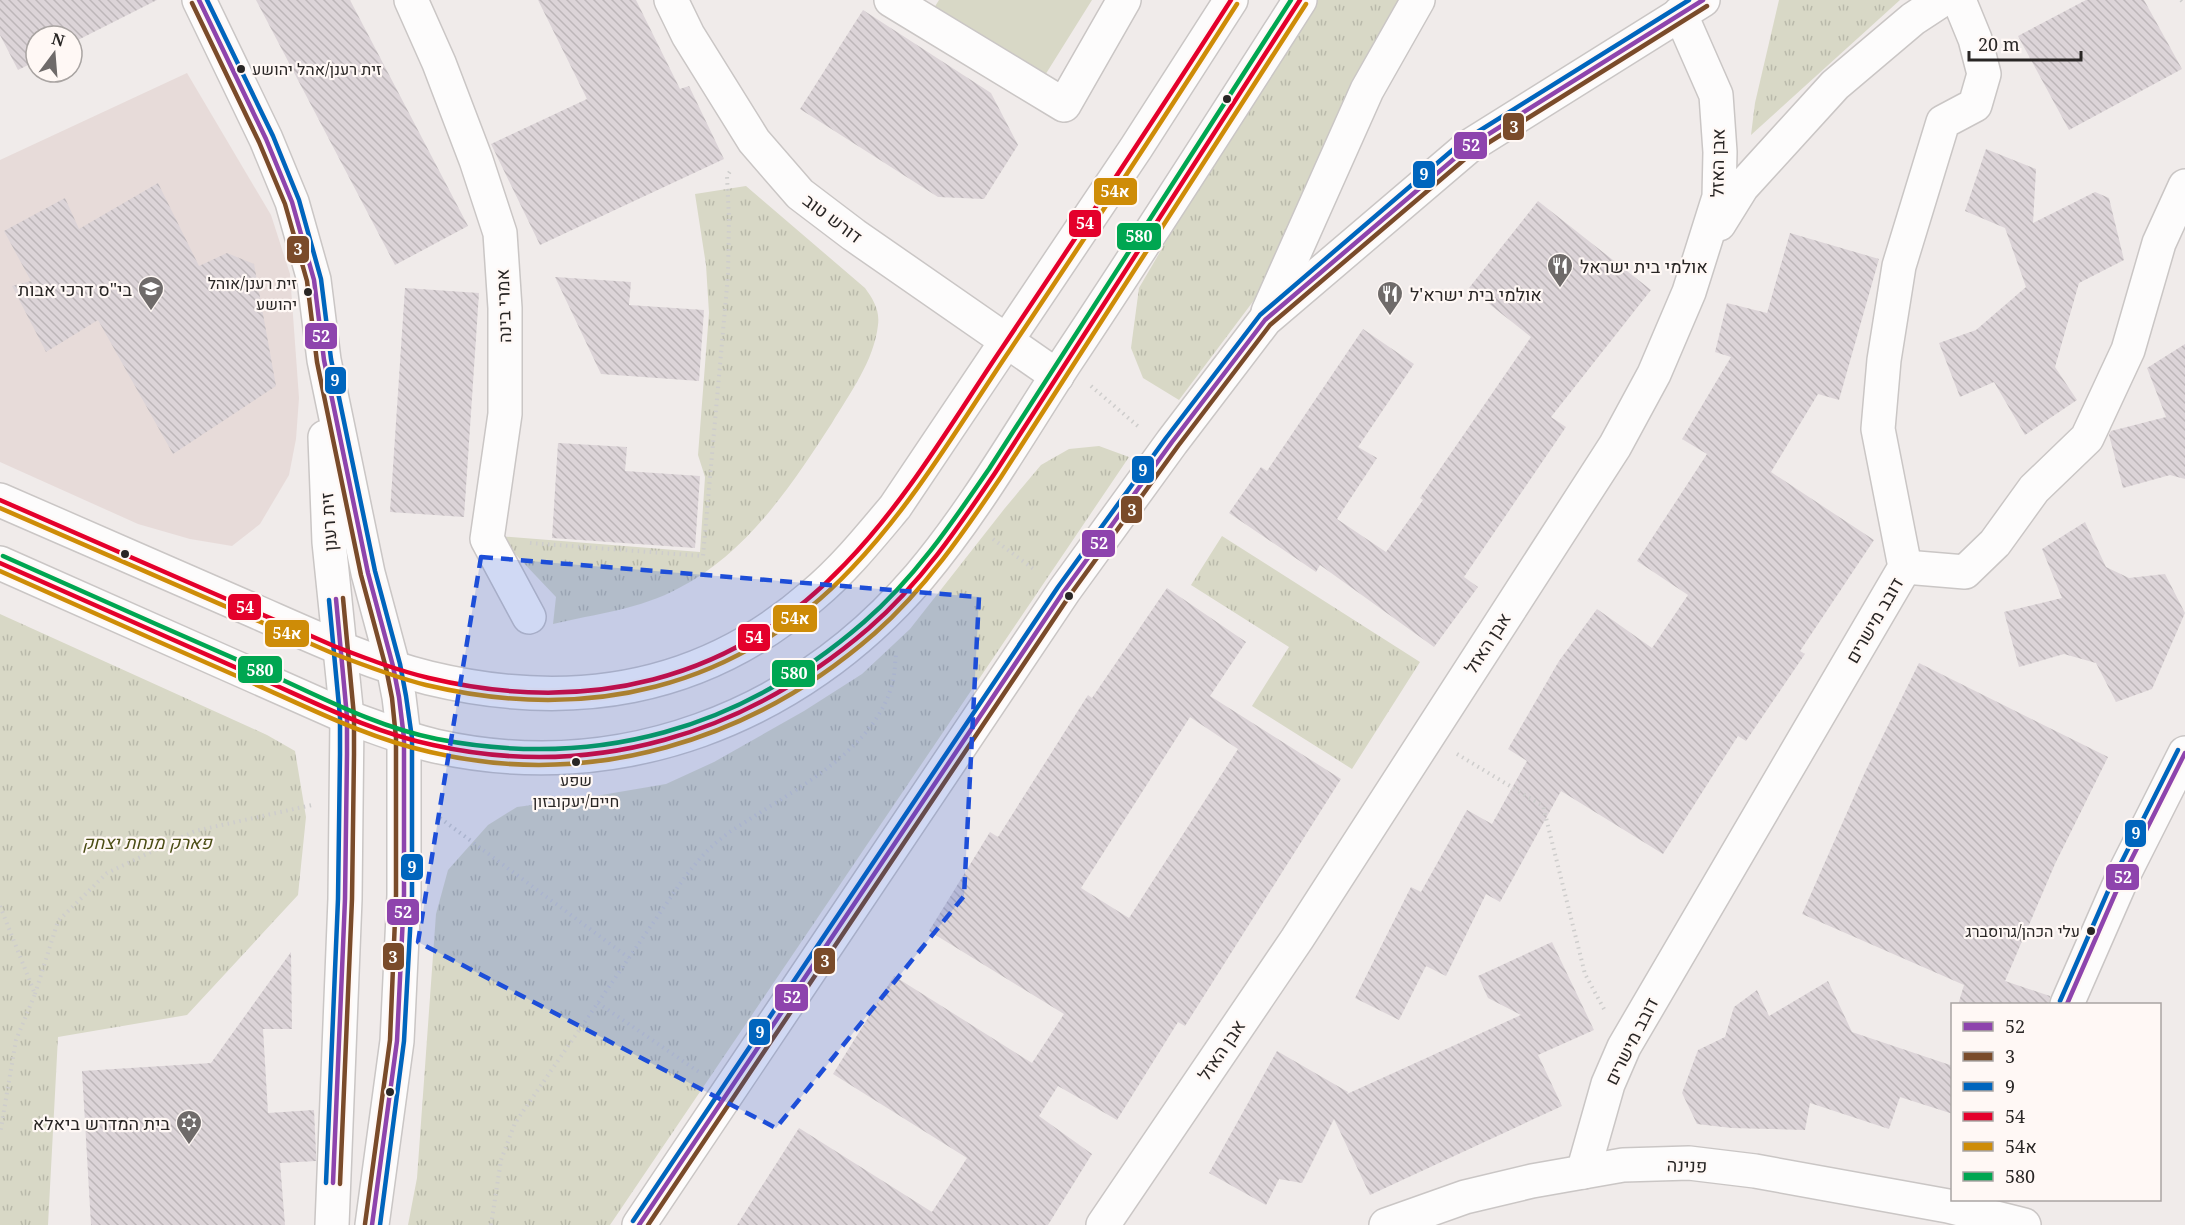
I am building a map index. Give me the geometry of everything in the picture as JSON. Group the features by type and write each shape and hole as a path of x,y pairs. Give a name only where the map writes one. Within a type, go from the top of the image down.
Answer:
{"street":[{"name":"זית רענן","path":"199,0 266,139 292,202 314,280 324,360 368,573 393,666 404,738 404,895 397,1041 372,1225"},
{"name":"אמרי בינה","path":"411,0 439,63 476,160 500,233 505,308 505,414 488,539"},
{"name":"דורש טוב","path":"671,0 694,45 754,141 800,194 1006,342 1061,370"},
{"path":"891,0 1064,105 1125,0"},
{"path":"0,500 341,648 427,677 472,687 524,694 576,693 629,687 682,673 731,651 776,625 854,557 895,507 1136,148 1231,0"},
{"path":"0,562 347,717 404,738 436,746 516,757 599,755 694,734 736,717 810,674 849,645 901,596 948,541 1143,247 1300,0"},
{"path":"1265,320 1367,90 1418,0"},
{"path":"1701,254 1742,187 1835,85 1913,19 1942,0"},
{"name":"דובב מישרים","path":"1583,1172 1608,1084 1624,1047 1905,567 1878,429 1884,360 1899,266 1943,122 1975,105 1984,74 1976,39 1959,0"},
{"path":"639,1225 1064,591 1166,450 1265,320 1468,147 1692,7"},
{"name":"אבן האזל","path":"1103,1225 1297,939 1615,446 1654,374 1689,292 1719,197 1720,152 1716,95 1692,7"},
{"path":"1905,567 1965,572 1995,543 2034,489 2087,438 2128,350 2158,243 2185,186"},
{"name":"זית רענן","path":"324,360 325,469 329,542 347,717 345,899 332,1225"},
{"path":"488,539 529,617"},
{"path":"2068,1003 2076,979 2123,876 2185,753"},
{"name":"פנינה","path":"1386,1225 1465,1197 1532,1181 1623,1165 1689,1163 1755,1171 1992,1213 2024,1225"}],"path":[{"path":"2181,0 2185,3"},
{"path":"488,539 704,556 728,275 727,176 754,141"},
{"path":"1061,370 1166,450"},
{"path":"963,518 1064,591"},
{"path":"491,1225 501,1160 515,1123 702,855 723,836 818,775 858,740 874,722 893,680 901,596"},
{"path":"1427,737 1543,806 1585,974 1624,1047"},
{"path":"0,1134 16,1040 58,921 108,873 195,831 319,804"},
{"path":"434,814 630,958"},
{"path":"0,906 34,994"},
{"path":"598,1003 727,1091"}],"highlighted area":[{"path":"481,557 979,597 964,896 776,1128 418,942"}],"shaded area":[{"path":"187,73 271,215 290,274 299,398 296,439 289,475 260,524 232,546 190,539 138,524 0,462 0,160"}],"green space":[{"path":"939,0 1092,0 1042,80 934,8"},
{"path":"1318,0 1400,0 1294,247 1179,400 1143,378 1131,348 1139,288 1193,195"},
{"path":"1779,0 1900,0 1751,135 1755,103"},
{"path":"746,186 865,288 878,314 876,338 872,351 832,423 784,493 747,537 726,556 679,588 649,601 553,624 556,597 498,536 700,552 705,477 698,455 709,313 706,265 695,194"},
{"path":"1099,446 1129,457 610,1225 408,1225 417,1178 436,914 448,870 488,825 517,807 666,784 714,762 804,711 862,674 910,629 1041,465 1069,449"},
{"path":"1222,536 1420,662 1352,769 1252,706 1289,647 1191,585"},
{"name":"פארק מנחת יצחק","path":"0,614 267,735 295,751 306,817 298,895 187,1015 58,1037 48,1225 0,1225"}],"building":[{"path":"0,0 157,0 84,37 84,24 24,24 24,67 18,70 0,35"},
{"path":"256,0 350,0 468,226 395,265"},
{"path":"538,0 636,0 680,89 689,86 724,159 540,245 491,144 587,99"},
{"path":"2086,0 2144,0 2182,69 2069,130 2018,36"},
{"path":"863,10 991,93 1018,145 984,199 938,197 800,109"},
{"path":"1986,149 2036,169 2033,223 2095,192 2109,198 2124,260 2079,283 2055,367 2077,400 2025,435 1994,382 1960,397 1939,343 1976,330 2026,287 2005,228 1965,211"},
{"path":"158,183 199,266 227,253 254,264 276,386 173,454 98,320 46,352 12,286 31,281 4,231 65,198 79,229"},
{"path":"1538,201 1651,290 1551,417 1566,427 1464,577 1478,587 1434,647 1320,565 1316,572 1229,513 1261,467 1267,471 1363,329 1414,364 1358,447 1377,458 1337,519 1386,552 1423,500 1420,498 1531,337 1469,288"},
{"path":"1790,233 1879,259 1839,400 1818,394 1771,472 1874,540 1800,651 1805,654 1746,741 1738,736 1663,854 1561,791 1500,902 1486,894 1446,976 1426,966 1399,1020 1355,998 1411,887 1421,892 1467,810 1492,824 1527,761 1508,749 1559,661 1597,609 1652,648 1688,595 1637,561 1707,454 1682,439 1731,357 1715,352 1727,303 1767,313"},
{"path":"555,277 631,282 629,305 704,310 699,381 601,374"},
{"path":"405,288 479,293 464,517 390,512"},
{"path":"2185,344 2185,479 2170,475 2123,488 2109,435 2111,431 2166,417 2147,368"},
{"path":"558,443 627,447 625,471 700,476 695,548 552,538"},
{"path":"2085,522 2106,567 2129,578 2165,574 2185,613 2152,689 2116,702 2096,663 2064,654 2019,667 2004,612 2062,598 2042,549"},
{"path":"1167,588 1246,642 1210,696 1341,779 1185,1026 1178,1022 1117,1120 1058,1086 1039,1116 1092,1154 1048,1225 737,1225 799,1128 932,1212 967,1158 833,1074 894,976 1032,1063 1064,1014 929,931 990,832 998,837 1088,695 1092,698","holes":["1190,717 1238,749 1129,918 1081,888"]},
{"path":"1919,663 2108,757 2055,864 2005,981 2050,996 2049,1003 1959,1003 1964,985 1802,914 1865,772"},
{"path":"1552,942 1594,1030 1538,1055 1562,1106 1370,1195 1334,1119 1302,1183 1279,1179 1266,1205 1209,1173 1277,1051 1348,1092 1347,1094 1521,1015 1488,998 1478,976"},
{"path":"291,952 292,1029 263,1029 268,1113 314,1110 316,1161 280,1163 285,1225 91,1225 82,1071 211,1063"},
{"path":"1828,981 1852,1032 1951,1065 1951,1113 1900,1097 1889,1129 1810,1103 1805,1130 1732,1128 1697,1124 1682,1093 1698,1050 1725,1037 1734,1007 1757,990 1769,1016"}],"transit line":[{"name":"52","path":"199,0 266,139 292,202 314,280 324,360 368,573 399,697 404,738 404,895 397,1041 372,1225"},
{"name":"9","path":"207,0 273,136 299,200 321,279 331,359 375,571 400,664 412,738 412,895 404,1041 380,1225"},
{"name":"54","path":"0,500 334,646 393,668 429,678 487,689 544,693 599,690 653,680 705,662 754,637 801,605 845,564 889,514 947,432 1231,0"},
{"name":"580","path":"3,556 348,710 414,734 496,747 554,749 610,744 664,732 717,714 768,690 817,659 864,622 916,569 989,469 1291,0"},
{"name":"54","path":"0,563 343,715 387,732 433,745 493,755 551,757 609,752 665,740 719,721 771,696 822,665 888,611 922,574 995,473 1300,0"},
{"name":"9","path":"633,1221 1058,587 1166,438 1260,315 1463,141 1689,0"},
{"name":"52","path":"639,1225 1064,591 1172,442 1265,320 1468,147 1703,0"},
{"name":"3","path":"192,3 259,142 285,204 307,281 317,362 361,575 392,698 396,738 396,895 390,1040 365,1224"},
{"name":"54א","path":"0,508 332,653 390,675 426,685 486,696 544,700 601,697 656,686 709,669 759,643 807,610 852,568 896,517 1125,177 1237,4"},
{"name":"54א","path":"0,571 338,721 383,739 430,752 490,762 550,765 609,760 666,747 722,728 776,702 827,671 875,633 927,579 1001,477 1306,4"},
{"name":"3","path":"648,1225 1070,595 1178,446 1270,325 1472,153 1707,6"},
{"name":"3","path":"340,1184 352,899 354,754 354,716 343,598"},
{"name":"52","path":"333,1183 345,899 347,754 347,717 336,599"},
{"name":"9","path":"326,1183 338,899 340,754 340,717 329,600"},
{"name":"9","path":"2060,1001 2116,873 2178,750"},
{"name":"52","path":"2067,1003 2123,876 2185,753"}],"place":[{"name":"זית רענן/אהל יהושע","path":"241,69"},
{"name":"אולמי בית ישראל","path":"1560,289"},
{"name":"זית רענן/אוהל יהושע","path":"308,292"},
{"name":"בי\"ס דרכי אבות","path":"151,312"},
{"name":"אולמי בית ישרא'ל","path":"1390,317"},
{"name":"שפע חיים/יעקובזון","path":"576,762"},
{"name":"עלי הכהן/גרוסברג","path":"2091,931"},
{"name":"בית המדרש ביאלא","path":"189,1146"}]}
